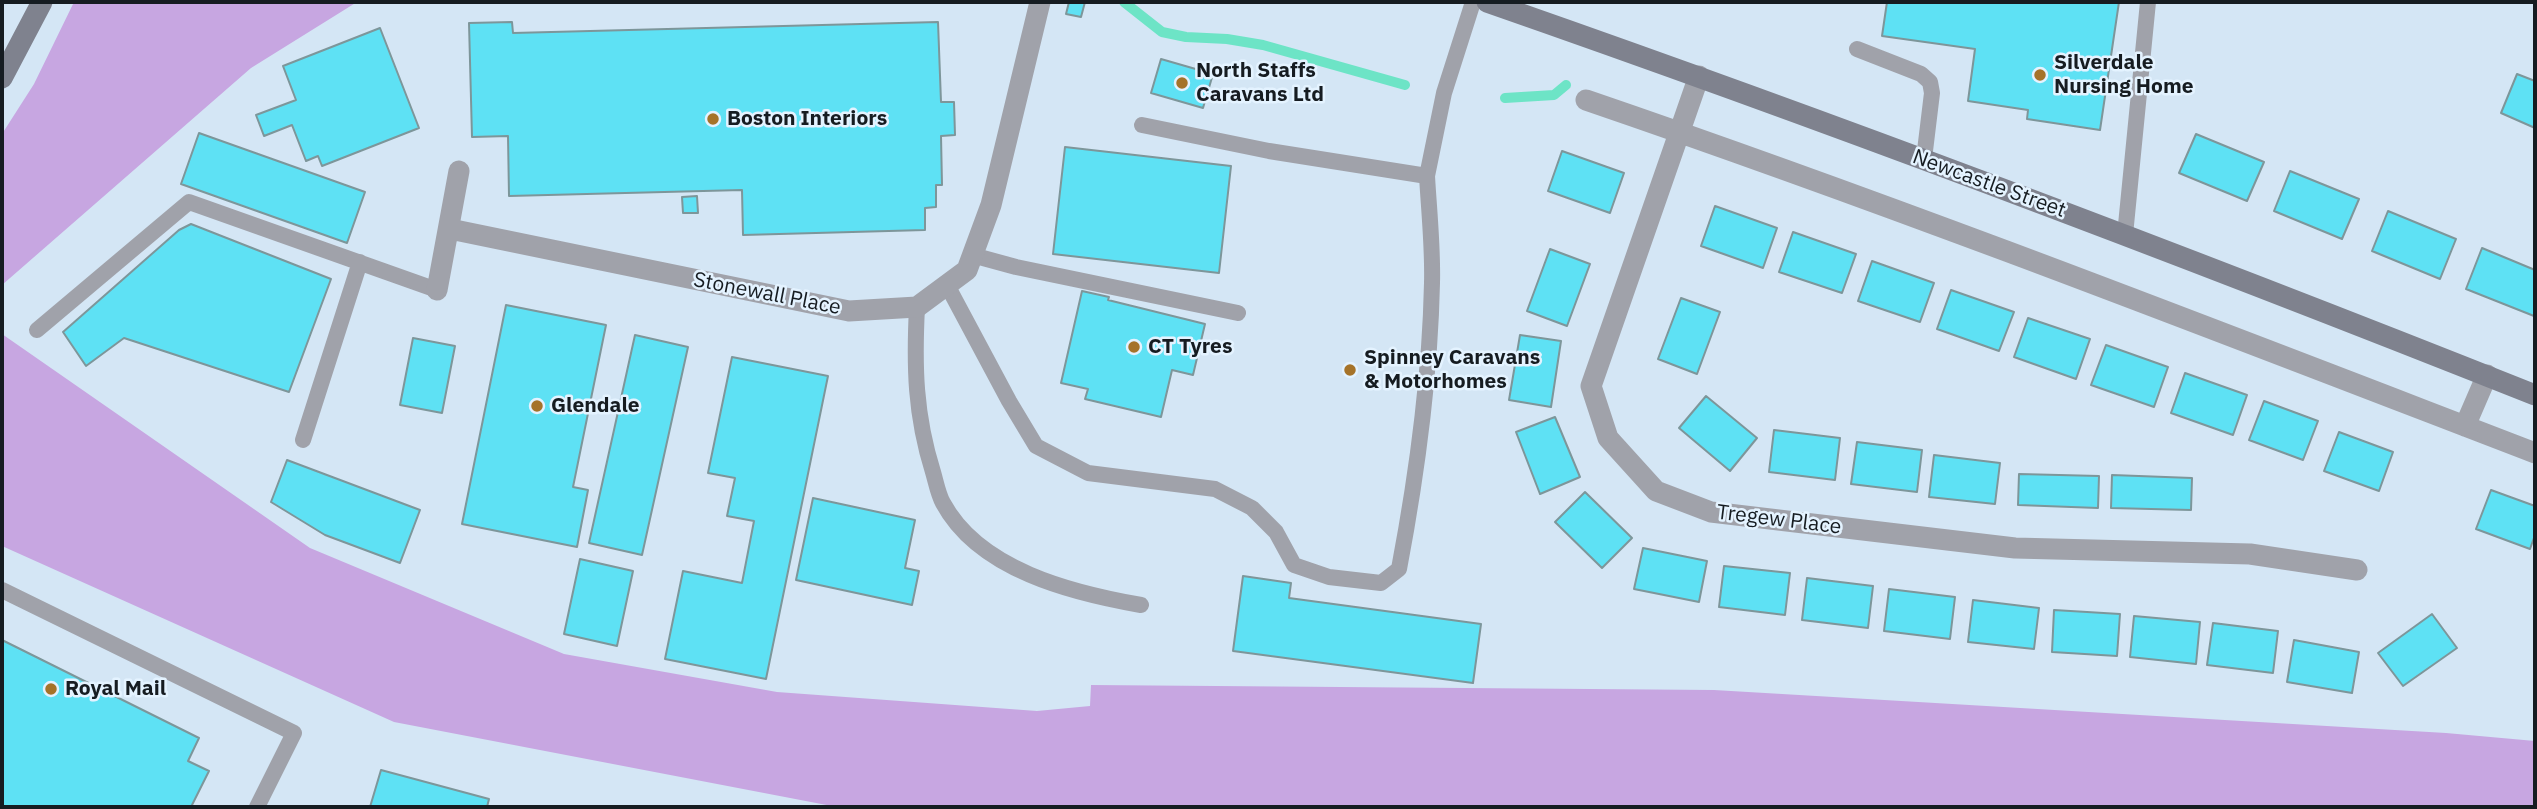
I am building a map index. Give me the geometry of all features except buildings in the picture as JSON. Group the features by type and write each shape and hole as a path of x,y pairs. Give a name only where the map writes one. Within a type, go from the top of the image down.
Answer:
{"main road":[{"path":"2,78 42,2"},
{"name":"Newcastle Street","path":"1487,2 1699,76 2125,234 2261,285 2535,395"}],"street":[{"path":"917,307 967,270 991,205 1040,2"},
{"name":"Tregew Place","path":"1699,76 1591,386 1608,438 1657,491 1711,512 2015,548 2250,554 2357,570"},
{"path":"1586,100 2152,306 2535,453"},
{"path":"437,290 459,171"},
{"name":"Stonewall Place","path":"450,229 849,311 917,307"},
{"path":"2465,426 2487,375"}],"lane":[{"path":"947,285 1036,446 1088,473 1215,489 1252,508 1276,532 1294,565 1329,577 1381,583 1399,569 1427,387 1433,280 1427,176 1444,93 1473,2"},
{"path":"2125,234 2148,2"},
{"path":"1857,49 1921,74 1930,82 1932,93 1924,159"},
{"path":"1142,125 1269,151 1427,176"},
{"path":"37,330 189,202 437,290"},
{"path":"972,255 1016,267 1238,313"},
{"path":"303,440 360,262"},
{"path":"917,307 914,363 916,400 926,448 942,502 982,548 1051,584 1095,597 1141,605"},
{"path":"2,590 294,733 257,807"}],"shaded area":[{"path":"74,2 357,2 251,68 2,285 2,134 34,84"},
{"path":"2,334 310,548 564,654 777,692 1037,711 1090,706 1091,685 1714,690 2446,733 2535,741 2535,807 837,807 394,722 2,546"}],"waterway":[{"path":"1124,2 1162,32 1263,45 1405,85"},
{"path":"1505,98 1554,95 1566,85"}],"place":[{"name":"Silverdale Nursing Home","path":"2040,75"},
{"name":"North Staffs Caravans Ltd","path":"1182,83"},
{"name":"Boston Interiors","path":"713,119"},
{"name":"CT Tyres","path":"1134,347"},
{"name":"Spinney Caravans & Motorhomes","path":"1350,370"},
{"name":"Glendale","path":"537,406"},
{"name":"Royal Mail","path":"51,689"}]}
